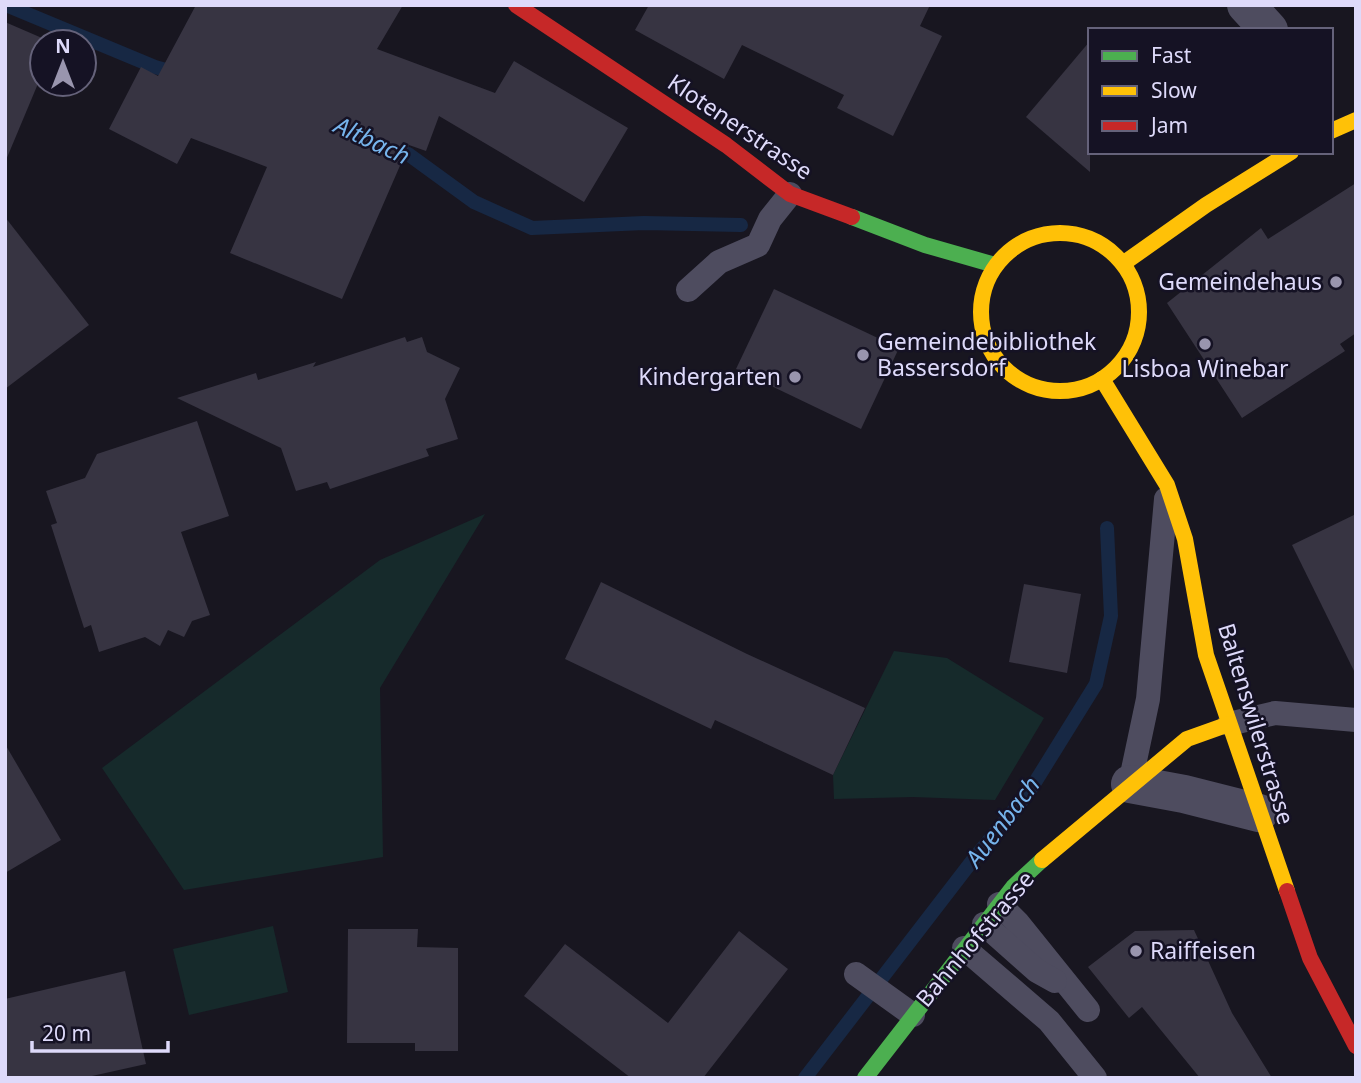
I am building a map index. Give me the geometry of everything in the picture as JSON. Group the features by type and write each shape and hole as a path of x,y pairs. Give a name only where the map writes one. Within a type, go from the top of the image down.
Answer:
{"main road":[{"name":"Klotenerstrasse","path":"516,5 726,145 790,194 925,245 995,265"},
{"path":"1124,263 1177,223 1288,154"},
{"path":"1058,232 1083,235 1106,246 1124,263 1135,284 1138,297 1140,309 1137,334 1126,356 1102,379 1086,387 1059,391 1033,386 1009,373 994,355 984,334 980,310 985,287 995,265 1012,248 1034,237 1058,232"},
{"name":"Baltenswilerstrasse","path":"1102,379 1167,485 1185,539 1206,655 1229,724 1310,958 1343,1026 1356,1046"},
{"name":"Bahnhofstrasse","path":"865,1078 905,1009 964,948 1014,886 1057,845 1187,739 1229,724"}],"street":[{"path":"1245,5 1267,28"},
{"path":"1130,784 1259,813"}],"lane":[{"path":"688,290 719,262 758,245 770,219 790,194"},
{"path":"1130,784 1148,699 1167,485"},
{"path":"1229,724 1275,713 1356,720"},
{"path":"999,904 1018,923 1088,1010"},
{"path":"984,924 1037,971 1068,987"},
{"path":"964,948 1049,1021 1095,1078"},
{"path":"856,974 905,1009"}],"green space":[{"path":"485,514 380,688 383,857 184,890 102,768 380,560"},
{"path":"894,651 947,658 1044,718 995,800 913,797 834,799 833,775"},
{"path":"273,926 288,992 189,1015 173,949"}],"building":[{"path":"196,5 403,5 377,49 495,93 514,61 628,128 584,202 439,116 426,151 409,145 342,299 230,253 267,167 191,138 177,164 109,129 141,67 158,76"},
{"path":"649,5 930,5 920,26 942,36 893,136 837,108 844,95 742,45 724,79 635,30"},
{"path":"5,22 28,32 28,98 32,98 6,160"},
{"path":"1088,43 1090,172 1026,117"},
{"path":"1356,183 1356,333 1340,344 1345,351 1242,418 1167,303 1261,228 1268,239"},
{"path":"5,217 89,325 5,389"},
{"path":"774,289 899,348 861,429 736,369"},
{"path":"405,337 407,342 422,337 427,352 460,368 445,399 458,439 426,449 429,456 330,489 327,482 296,491 281,448 177,398 256,373 258,380 316,362 313,367"},
{"path":"197,421 229,516 181,532 210,615 192,621 184,637 168,630 160,646 145,637 99,652 91,625 84,628 51,525 57,523 46,491 85,478 97,454"},
{"path":"1356,514 1356,675 1292,545"},
{"path":"601,582 865,708 833,775 715,720 711,729 565,659"},
{"path":"1024,584 1081,594 1067,673 1009,662"},
{"path":"5,744 61,840 5,873"},
{"path":"348,929 418,929 417,947 458,948 458,1051 415,1051 415,1043 347,1043"},
{"path":"1194,930 1232,1013 1272,1078 1200,1078 1142,1007 1129,1018 1088,967 1135,931"},
{"path":"739,931 788,969 703,1078 631,1078 524,996 565,944 668,1023"},
{"path":"125,971 146,1064 83,1078 5,1078 5,999"}],"waterway":[{"name":"Altbach","path":"6,5 155,67 180,74"},
{"name":"Altbach","path":"390,147 408,154 474,202 532,228 644,223 741,225"},
{"name":"Auenbach","path":"805,1078 972,861 1029,792 1096,684 1111,616 1107,528"}],"traffic: fast":[{"path":"852,217 925,245 995,265"},
{"path":"865,1078 1014,886 1042,860"}],"traffic: slow":[{"path":"1333,130 1356,120"},
{"path":"1124,263 1206,205 1288,154"},
{"path":"1060,233 1090,239 1116,256 1133,282 1139,312 1133,342 1116,368 1090,385 1060,391 1030,385 1004,368 987,342 981,312 987,282 1004,256 1030,239 1060,233"},
{"path":"1102,379 1167,485 1185,539 1206,655 1287,891"},
{"path":"1042,860 1187,739 1229,724"}],"traffic: jam":[{"path":"516,5 726,145 790,194 852,217"},
{"path":"1287,891 1310,958 1356,1046"}],"place":[{"name":"Gemeindehaus","path":"1336,282"},
{"name":"Lisboa Winebar","path":"1205,344"},
{"name":"Gemeindebibliothek Bassersdorf","path":"863,355"},
{"name":"Kindergarten","path":"795,377"},
{"name":"Raiffeisen","path":"1136,951"}]}
